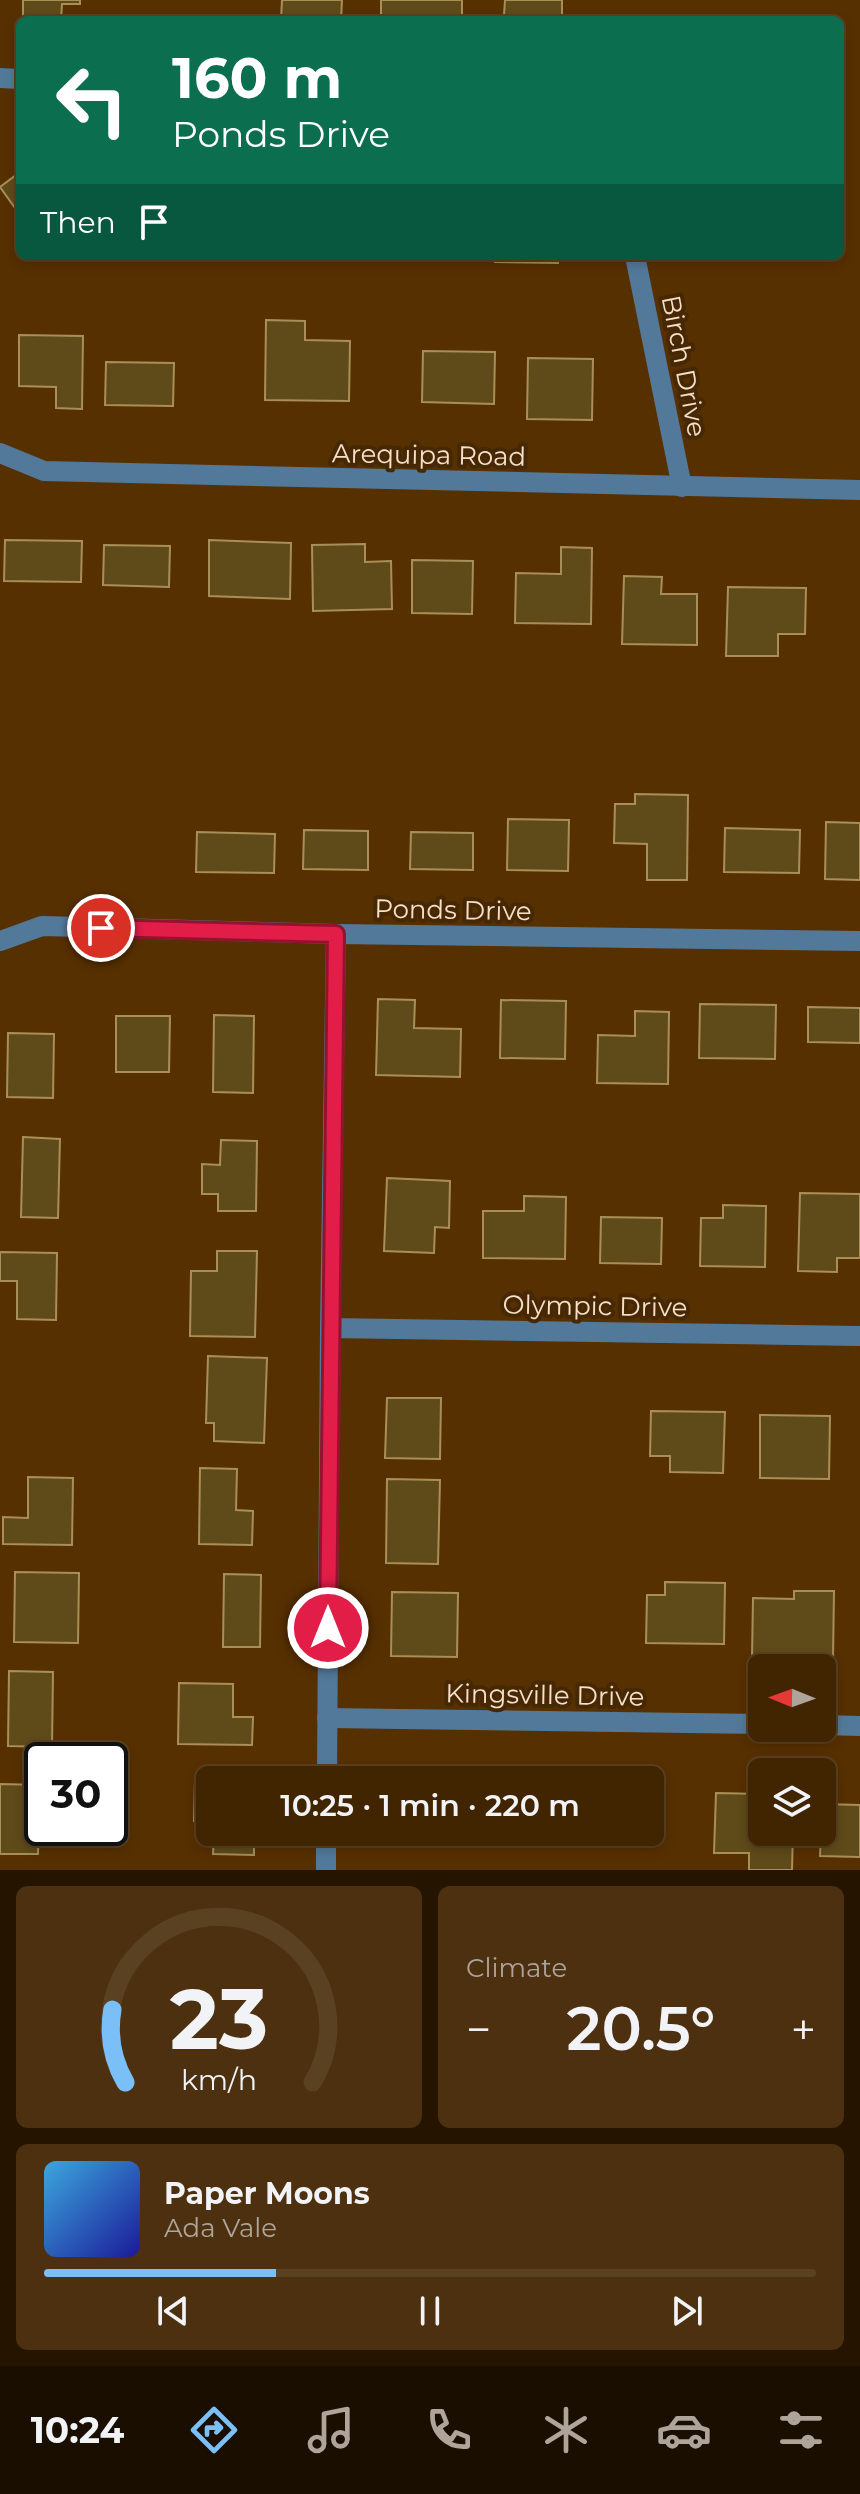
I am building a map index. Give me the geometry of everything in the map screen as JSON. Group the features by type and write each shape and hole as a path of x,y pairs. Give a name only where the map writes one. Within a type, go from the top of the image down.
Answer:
{"street":[{"name":"Birch Drive","path":"636,260 682,487"},
{"name":"Arequipa Road","path":"0,453 44,471 860,490"},
{"name":"Ponds Drive","path":"0,941 42,926 336,934 860,941"},
{"path":"327,1766 336,934"},
{"name":"Olympic Drive","path":"330,1328 860,1336"},
{"name":"Kingsville Drive","path":"327,1718 748,1724"},
{"path":"836,1725 860,1726"},
{"path":"326,1846 326,1870"}],"building":[{"path":"23,0 80,0 80,4 62,4 61,16 23,16"},
{"path":"282,0 342,0 341,16 281,16"},
{"path":"381,0 462,0 462,16 381,16"},
{"path":"505,0 562,0 562,16 504,15"},
{"path":"16,175 16,209 0,187"},
{"path":"495,260 558,260 558,263"},
{"path":"266,320 305,321 305,340 350,341 349,401 265,400"},
{"path":"19,335 83,336 82,409 56,408 56,387 19,386"},
{"path":"423,351 495,352 494,404 422,402"},
{"path":"528,358 593,359 592,420 527,419"},
{"path":"106,362 174,363 173,406 105,405"},
{"path":"5,540 82,541 81,582 4,581"},
{"path":"209,540 291,543 290,599 209,596"},
{"path":"365,544 365,562 391,561 392,609 313,611 312,545"},
{"path":"104,545 170,546 169,587 103,585"},
{"path":"561,547 592,548 591,624 515,623 516,573 561,574"},
{"path":"412,560 473,561 472,614 412,613"},
{"path":"624,576 662,577 661,594 697,594 697,645 622,644"},
{"path":"728,587 806,588 805,634 778,634 778,656 726,656"},
{"path":"635,794 688,795 687,880 647,880 647,844 614,843 615,804 635,804"},
{"path":"508,819 569,820 568,871 507,870"},
{"path":"826,822 860,823 860,880 825,879"},
{"path":"725,828 800,830 799,873 724,872"},
{"path":"304,830 368,831 368,870 303,869"},
{"path":"197,832 275,834 274,873 196,872"},
{"path":"411,832 473,833 473,870 410,869"},
{"path":"378,999 415,1000 414,1028 461,1029 460,1077 376,1075"},
{"path":"501,1000 566,1001 565,1059 500,1058"},
{"path":"700,1004 776,1005 775,1059 699,1058"},
{"path":"808,1007 860,1008 860,1043 808,1042"},
{"path":"635,1011 669,1012 668,1084 597,1083 598,1035 635,1036"},
{"path":"214,1015 254,1016 253,1093 213,1092"},
{"path":"116,1016 170,1016 169,1072 116,1072"},
{"path":"8,1033 54,1034 53,1098 7,1097"},
{"path":"23,1137 60,1139 58,1218 21,1217"},
{"path":"221,1140 257,1141 256,1211 218,1211 218,1194 202,1194 202,1164 220,1165"},
{"path":"387,1178 450,1181 449,1228 435,1227 434,1253 384,1251"},
{"path":"800,1193 860,1194 860,1258 837,1258 837,1272 798,1271"},
{"path":"524,1196 566,1197 565,1259 483,1258 483,1211 524,1211"},
{"path":"723,1205 766,1206 765,1267 700,1266 701,1218 723,1218"},
{"path":"601,1217 662,1218 661,1264 600,1263"},
{"path":"217,1251 257,1251 255,1337 190,1336 191,1271 217,1271"},
{"path":"0,1252 57,1253 56,1320 17,1319 17,1281 0,1281"},
{"path":"208,1356 267,1358 264,1443 214,1441 214,1423 206,1423"},
{"path":"387,1398 441,1398 440,1459 385,1458"},
{"path":"651,1411 725,1412 723,1473 670,1472 670,1456 650,1456"},
{"path":"760,1415 830,1416 829,1479 760,1478"},
{"path":"200,1468 237,1469 236,1510 253,1511 252,1545 199,1544"},
{"path":"28,1477 73,1478 72,1545 3,1544 3,1517 28,1518"},
{"path":"387,1479 440,1480 438,1564 386,1563"},
{"path":"15,1572 79,1573 78,1643 14,1642"},
{"path":"224,1574 261,1575 260,1647 223,1647"},
{"path":"665,1582 725,1583 724,1644 646,1643 647,1595 665,1595"},
{"path":"794,1591 834,1591 833,1654 752,1654 753,1598 794,1599"},
{"path":"392,1592 458,1593 457,1657 391,1656"},
{"path":"9,1671 53,1672 52,1742 24,1742 24,1746 8,1746"},
{"path":"179,1683 233,1684 233,1717 253,1717 252,1745 178,1744"},
{"path":"195,1780 196,1780 196,1821"},
{"path":"0,1784 24,1785 24,1846 38,1846 38,1854 0,1854"},
{"path":"716,1793 748,1794 748,1846 793,1846 792,1870 749,1870 749,1853 714,1853"},
{"path":"836,1804 860,1805 860,1857 820,1856 820,1846 836,1846"},
{"path":"213,1846 254,1846 254,1855 213,1854"}],"route":[{"path":"101,928 336,934 328,1628"}]}
